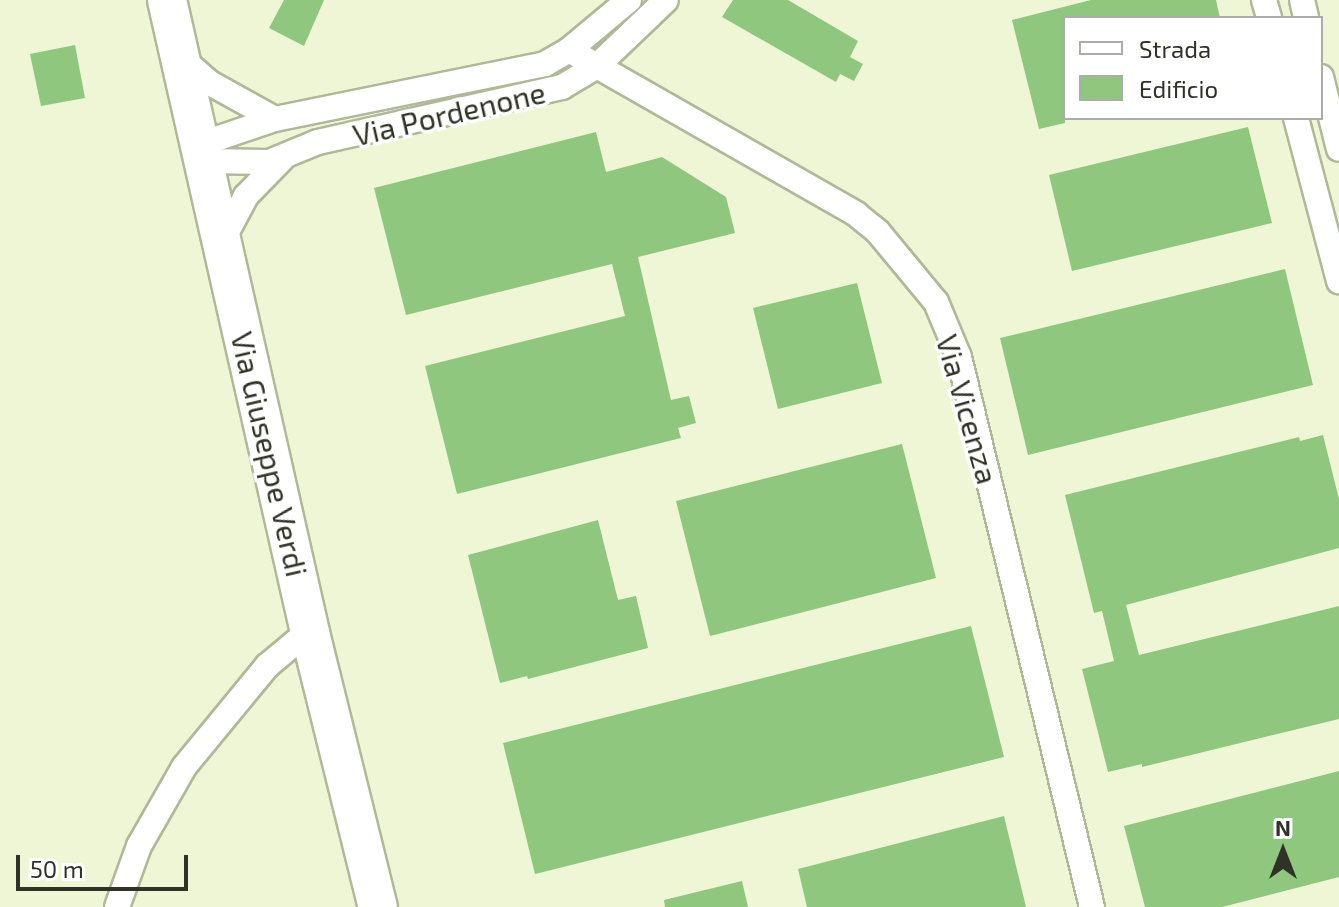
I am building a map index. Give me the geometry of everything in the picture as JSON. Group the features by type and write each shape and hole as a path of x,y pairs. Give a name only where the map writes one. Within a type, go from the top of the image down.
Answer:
{"main road":[{"name":"Via Giuseppe Verdi","path":"167,0 311,637 378,907"}],"street":[{"name":"Via Pordenone","path":"202,153 275,119 516,73 545,64 569,50 629,0"},
{"name":"Via Pordenone","path":"202,153 254,164 284,157 318,142 538,95 562,87 597,66 666,0"},
{"name":"Via Vicenza","path":"569,50 856,214 878,232 936,302 959,357 1092,907"},
{"path":"180,57 210,83 275,119"},
{"path":"1323,85 1339,149"},
{"path":"1297,120 1339,281"},
{"path":"222,241 246,196 284,157"},
{"path":"117,907 139,846 184,767 267,666 296,642 311,637"}],"building":[{"path":"284,0 324,0 304,46 269,28"},
{"path":"733,0 788,0 858,41 850,57 863,64 854,81 840,74 836,82 722,17"},
{"path":"1091,0 1216,0 1220,16 1063,16 1065,123 1039,129 1012,20"},
{"path":"75,45 85,98 41,106 30,54"},
{"path":"1248,127 1272,223 1072,271 1049,175"},
{"path":"596,132 606,172 662,157 726,197 735,233 638,257 671,400 689,396 696,423 678,428 681,438 457,494 425,366 625,316 612,264 406,315 374,188"},
{"path":"1285,269 1313,385 1028,455 1000,338"},
{"path":"857,283 882,383 778,409 753,308"},
{"path":"1323,435 1339,499 1339,548 1126,605 1139,655 1339,606 1339,719 1142,767 1142,764 1108,772 1082,669 1114,661 1102,611 1094,613 1065,495 1299,437 1300,441"},
{"path":"902,444 936,578 710,636 676,501"},
{"path":"598,520 618,600 636,596 648,648 528,679 527,676 500,683 468,555"},
{"path":"971,626 1004,757 535,874 503,743"},
{"path":"1339,771 1339,877 1222,907 1145,907 1124,826"},
{"path":"1004,816 1026,907 807,907 798,869"},
{"path":"742,881 748,907 665,907 664,900"}]}
